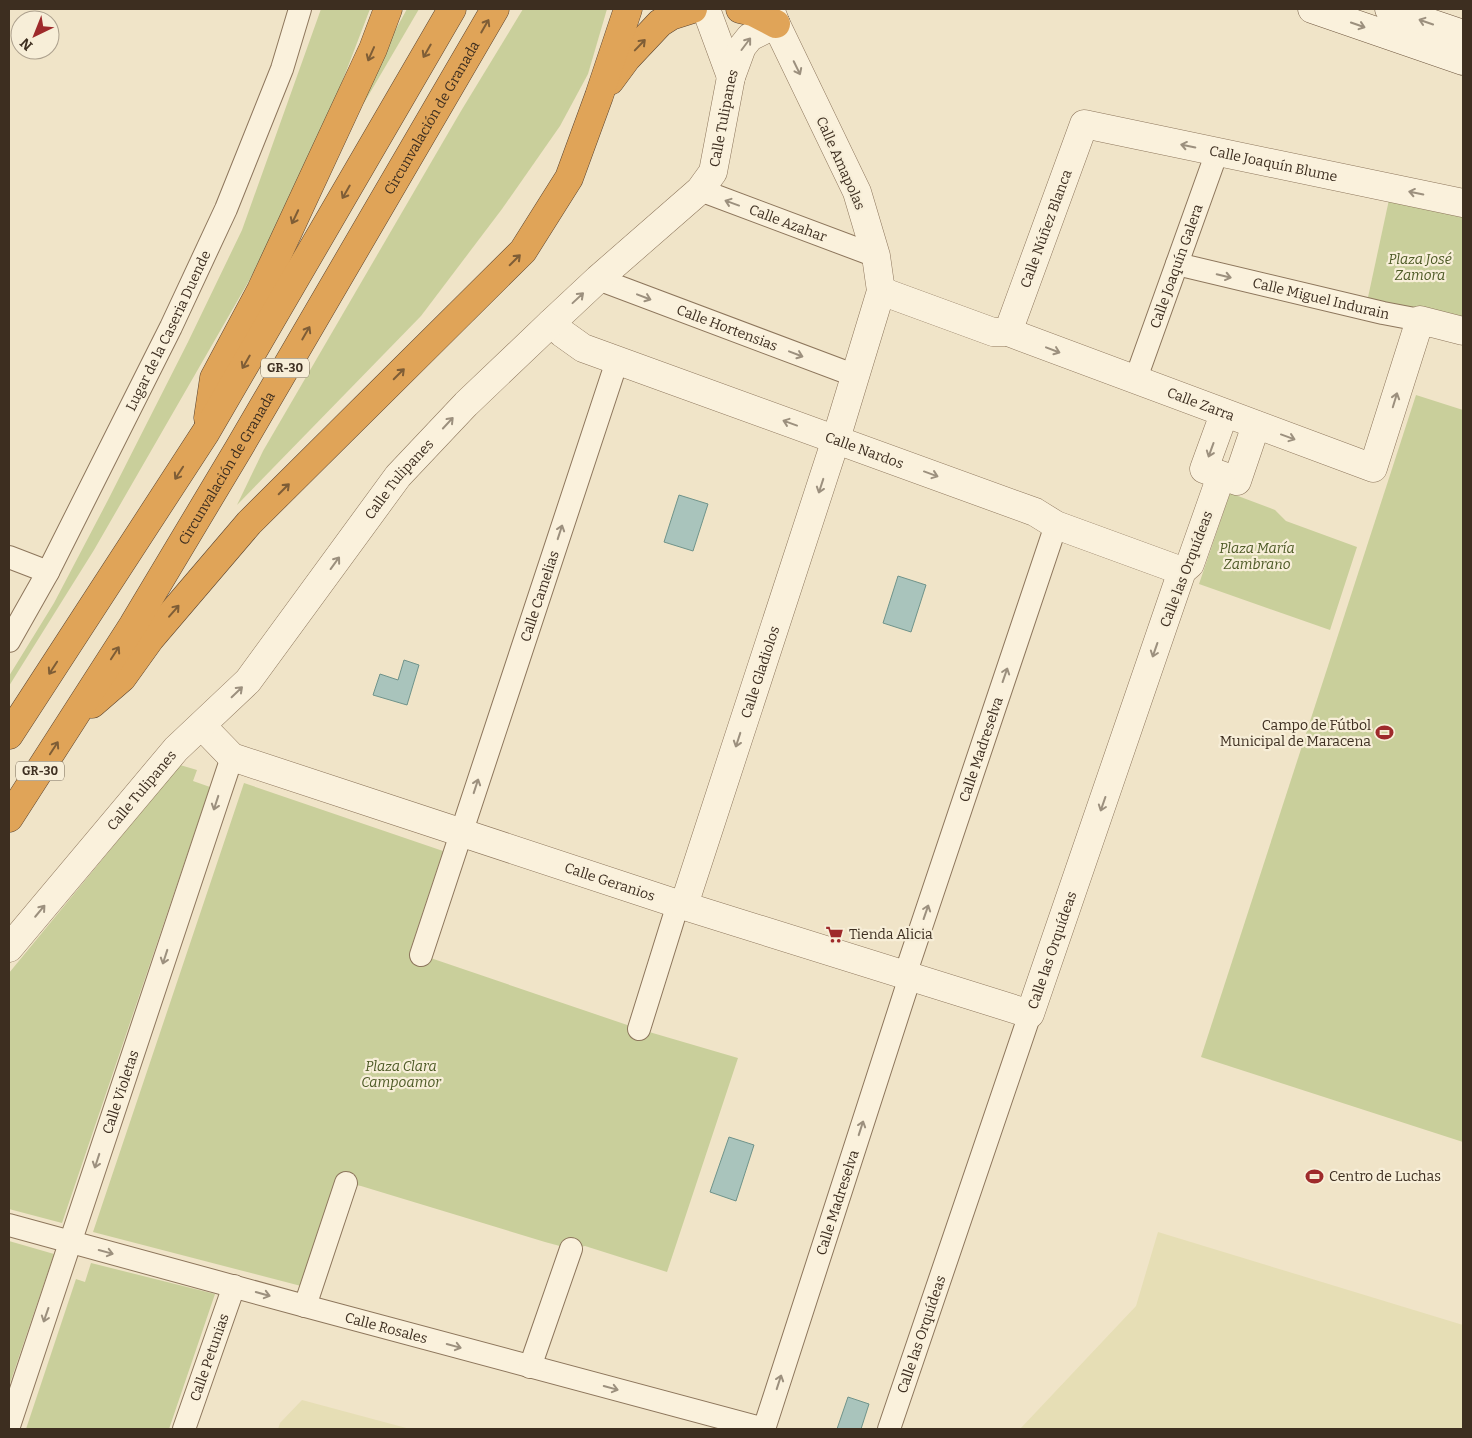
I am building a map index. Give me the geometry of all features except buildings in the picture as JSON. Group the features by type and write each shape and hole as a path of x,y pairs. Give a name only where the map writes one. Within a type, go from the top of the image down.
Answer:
{"highway":[{"path":"206,432 214,378 260,290 373,48 388,9"},
{"name":"GR-30","path":"9,735 206,432 452,9"},
{"name":"Circunvalación de Granada","path":"9,818 133,625 239,448 495,9"},
{"path":"70,724 122,678 150,639 249,523 523,251 569,178 628,9"},
{"path":"599,96 627,58 660,23 671,16 693,9"},
{"path":"740,9 773,16"}],"street":[{"name":"Lugar de la Caseria Duende","path":"9,641 48,572 166,336 226,209 282,69 300,9"},
{"path":"706,9 731,77"},
{"path":"1312,9 1463,61"},
{"path":"1389,9 1463,34"},
{"name":"Calle Tulipanes","path":"9,948 176,749 248,681 398,476 466,404 551,323 598,279 700,190 713,172 731,77 745,43 773,16"},
{"name":"Calle Amapolas","path":"773,16 857,192 876,256 881,291 836,440"},
{"name":"Calle Joaquín Blume","path":"1084,124 1463,203"},
{"name":"Calle Núñez Blanca","path":"1008,332 1084,124"},
{"name":"Calle Joaquín Galera","path":"1135,381 1217,152"},
{"name":"Calle Azahar","path":"700,190 876,256"},
{"name":"Calle Miguel Indurain","path":"1177,264 1463,331"},
{"name":"Calle Hortensias","path":"598,279 856,376"},
{"name":"Calle Zarra","path":"881,291 993,332 1008,332 1135,381 1373,468 1420,320"},
{"name":"Calle Nardos","path":"551,323 582,348 1035,512 1056,525 1182,571"},
{"name":"Calle Camelias","path":"461,833 618,361"},
{"path":"1224,414 1204,469 1221,476 1236,481 1256,425"},
{"name":"Calle Gladiolos","path":"681,904 836,440"},
{"name":"Calle las Orquídeas","path":"889,1429 1182,571 1190,564 1221,476"},
{"name":"Calle Madreselva","path":"764,1428 907,976 1056,525"},
{"path":"9,557 48,572"},
{"name":"Calle Geranios","path":"202,726 232,757 681,904 1030,1014"},
{"name":"Calle Violetas","path":"9,1426 232,757"},
{"path":"421,955 461,833"},
{"path":"639,1029 681,904"},
{"path":"305,1306 346,1183"},
{"name":"Calle Rosales","path":"9,1225 530,1367 764,1428"},
{"path":"530,1367 571,1249"},
{"name":"Calle Petunias","path":"184,1429 234,1286"}],"shaded area":[{"path":"1158,1232 1463,1325 1463,1429 1020,1429 1136,1306"},
{"path":"302,1400 410,1429 278,1429 280,1423"}],"green space":[{"path":"321,9 370,9 319,142 250,279 94,550 9,686 9,676 54,603 108,500 242,230"},
{"path":"407,9 419,9 364,103 365,85"},
{"path":"523,9 607,9 588,74 560,126 502,209 421,316 237,505 263,451 461,111"},
{"name":"Plaza José Zamora","path":"1390,195 1463,211 1463,323 1367,302"},
{"name":"Campo de Fútbol Municipal de Maracena","path":"1416,395 1463,410 1463,1142 1201,1057"},
{"name":"Plaza María Zambrano","path":"1230,493 1275,510 1286,521 1357,547 1330,630 1199,584"},
{"path":"180,765 197,770 193,781 210,787 62,1223 9,1209 9,973"},
{"name":"Plaza Clara Campoamor","path":"244,783 443,851 410,951 639,1029 738,1058 667,1272 585,1246 571,1249 545,1242 346,1183 301,1286 93,1232"},
{"path":"9,1241 54,1254 9,1386"},
{"path":"91,1263 215,1294 169,1429 26,1429 76,1279 85,1282"}],"water":[{"path":"679,495 708,504 693,551 664,542"},
{"path":"898,576 926,585 911,632 883,623"},
{"path":"404,660 419,665 407,705 373,695 380,674 398,680"},
{"path":"729,1137 754,1145 736,1201 710,1192"},
{"path":"848,1397 869,1404 861,1429 837,1429"}],"place":[{"name":"Campo de Fútbol Municipal de Maracena","path":"1385,733"},
{"name":"Tienda Alicia","path":"835,934"},
{"name":"Centro de Luchas","path":"1315,1176"}]}
